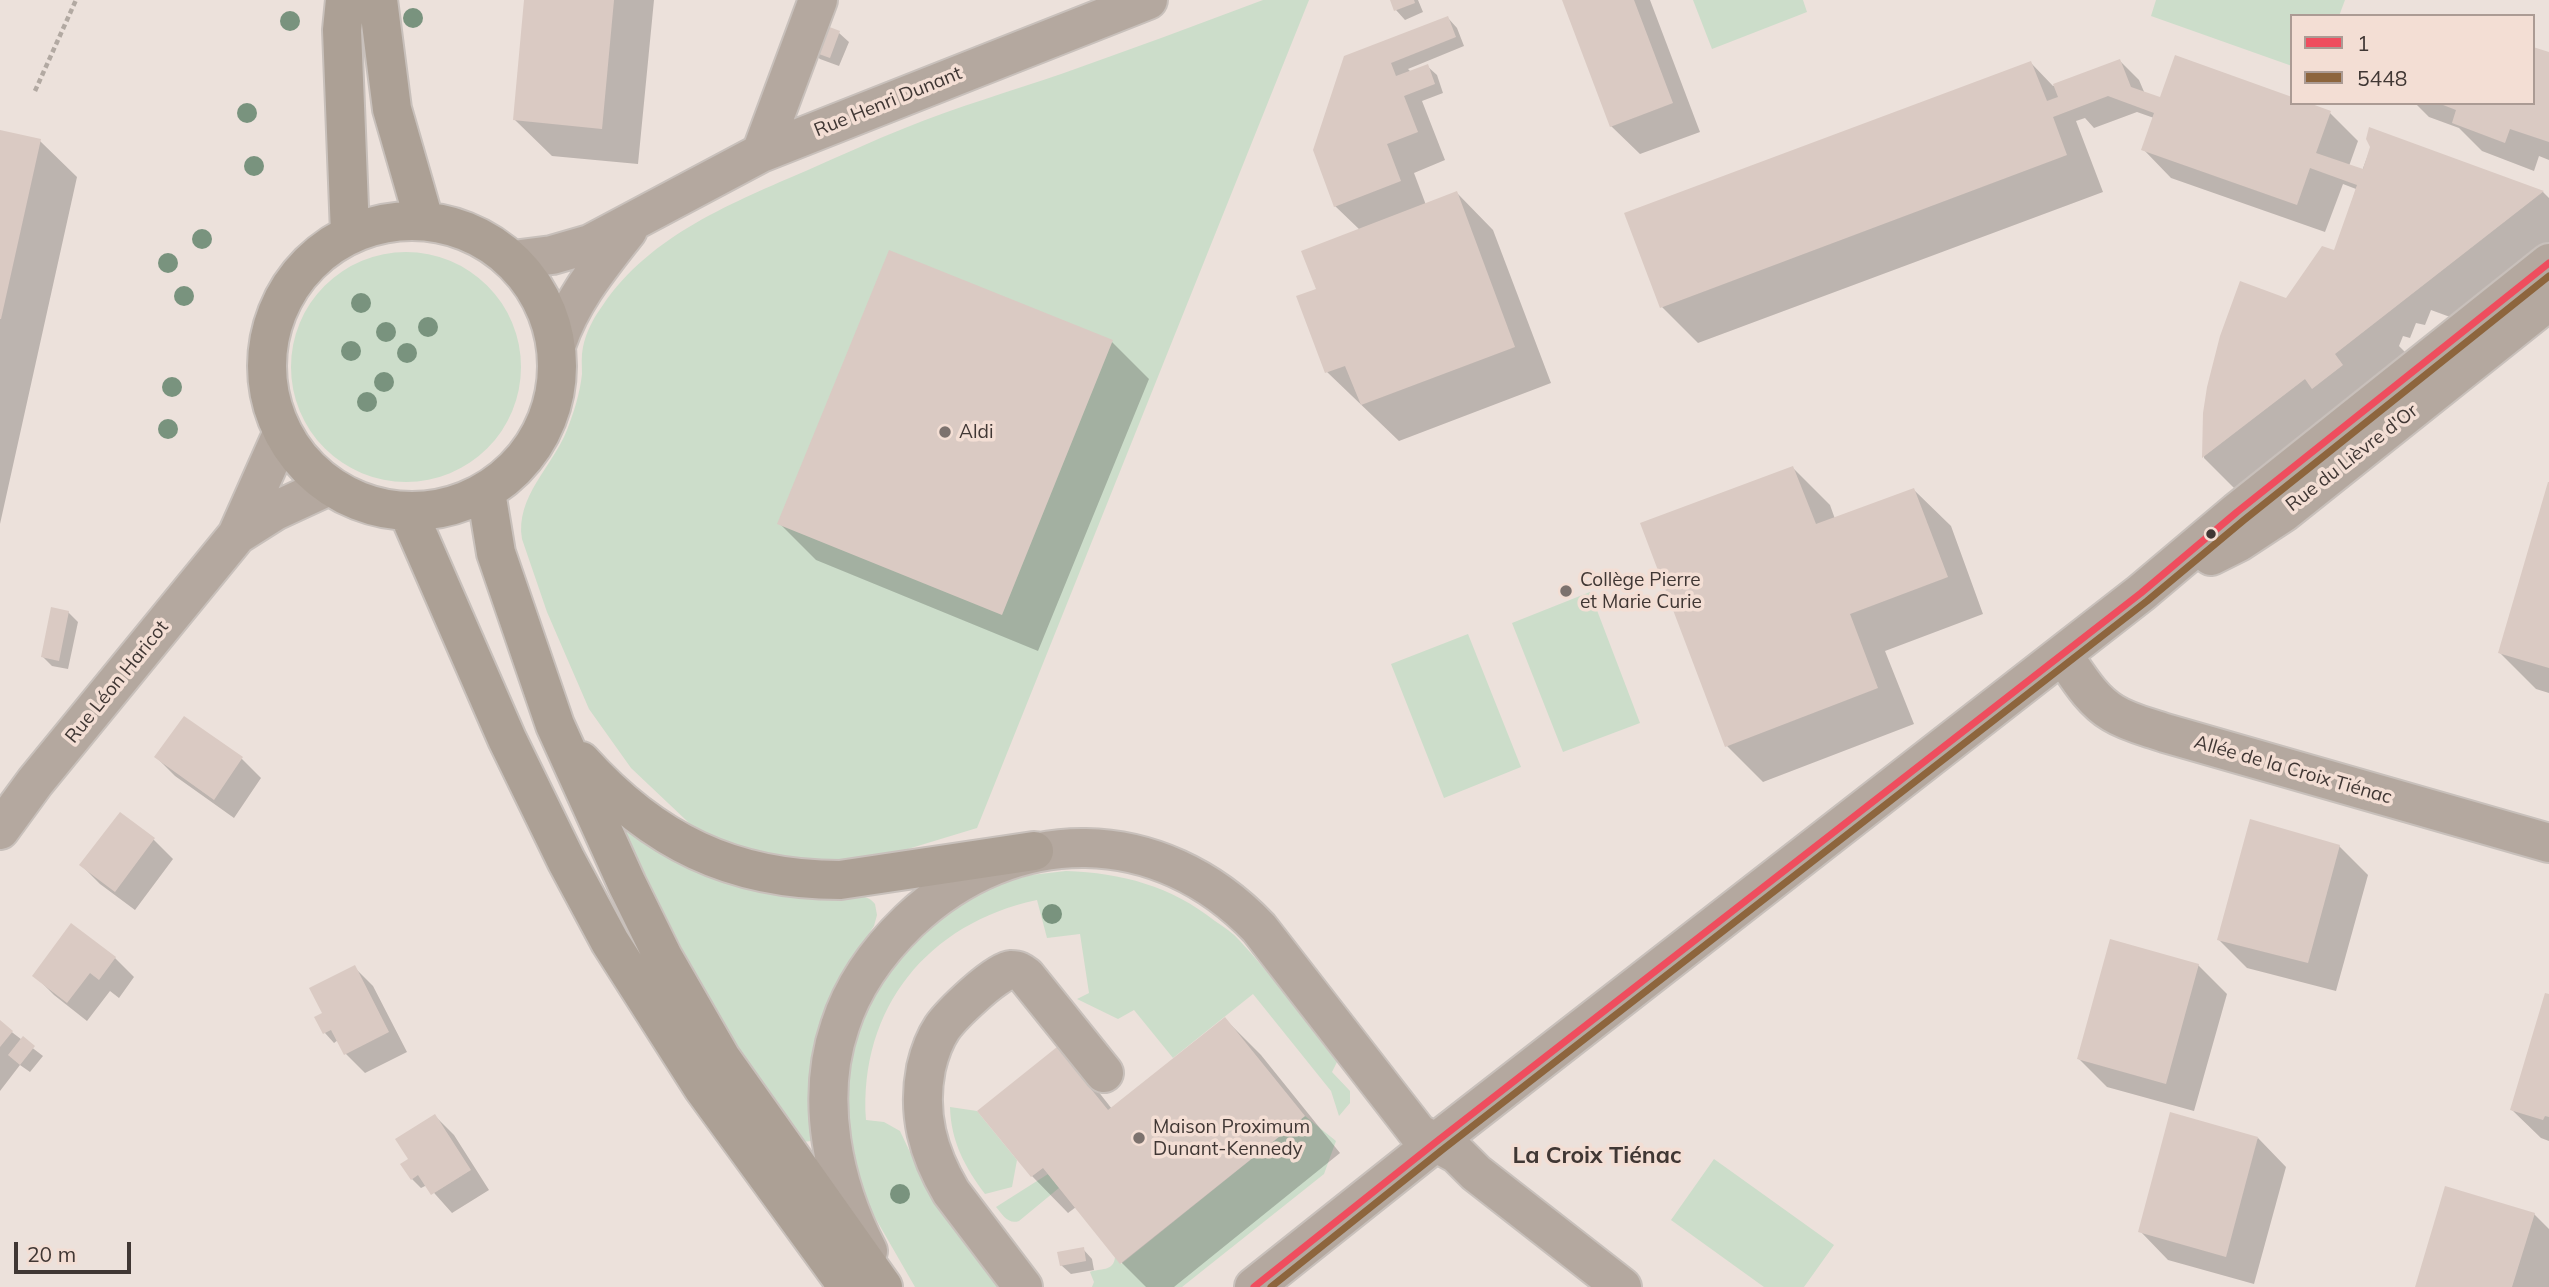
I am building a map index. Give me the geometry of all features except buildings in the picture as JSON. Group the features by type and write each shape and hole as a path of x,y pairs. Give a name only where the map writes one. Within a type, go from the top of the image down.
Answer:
{"main road":[{"path":"345,0 342,30 350,233"},
{"path":"378,0 392,109 424,220"},
{"path":"424,220 472,233 513,260 542,299 557,343 557,387 545,429 520,465 486,492 449,508 408,512 367,505 329,486 302,463 282,434 267,389 267,342 282,297 311,260 350,233 386,222 424,220"},
{"path":"486,492 496,553 555,725 627,884 689,1006 759,1112 885,1287"},
{"path":"408,512 507,738 566,860 610,942 703,1088 848,1287"},
{"path":"555,725 581,762 603,785 658,828 703,855 757,873 810,880 840,880 1034,851"}],"street":[{"path":"761,153 818,0"},
{"name":"Rue Henri Dunant","path":"513,260 552,255 590,244 761,153 1148,0"},
{"path":"557,343 580,292 636,220"},
{"name":"Rue du Lièvre d'Or","path":"1255,1287 1436,1142 2063,655 2549,263"},
{"name":"Rue du Lièvre d'Or","path":"2141,593 2177,570 2218,554 2275,519 2549,301"},
{"name":"Rue Léon Haricot","path":"0,830 35,782 237,535 282,434"},
{"name":"Rue Léon Haricot","path":"237,535 275,511 329,486"},
{"name":"Allée de la Croix Tiénac","path":"2063,655 2097,701 2126,719 2165,733 2549,843"},
{"path":"885,1287 855,1223 832,1141 828,1087 839,1026 855,989 897,932 934,899 975,874 1034,851 1052,848 1096,848 1139,855 1182,872 1228,900 1259,928 1418,1133 1457,1154 1476,1173 1622,1287"},
{"path":"1023,1287 951,1192 930,1149 922,1111 926,1069 932,1047 941,1029 954,1013 999,975 1012,970 1026,976 1104,1073"}],"path":[{"path":"35,91 76,0"}],"green space":[{"path":"1263,0 1309,0 977,828 898,852 845,862 788,865 696,832 631,768 589,709 547,612 522,539 524,509 567,430 581,381 584,341 600,310 622,280 644,259 695,223 723,208 925,120 1064,73"},
{"path":"1693,0 1803,0 1807,12 1712,49"},
{"path":"2156,0 2345,0 2340,14 2290,14 2290,65 2151,16"},
{"path":"406,252 428,254 450,261 479,278 495,294 516,334 521,367 519,389 512,411 495,440 479,456 439,477 406,482 384,480 362,473 333,456 317,440 296,400 291,367 293,345 300,323 317,294 333,278 373,257"},
{"path":"1590,592 1640,723 1563,752 1512,623"},
{"path":"1468,634 1521,767 1444,798 1391,664"},
{"path":"626,828 717,873 765,890 813,899 863,897 875,904 877,915 874,926 838,980 818,1030 810,1078 811,1141 803,1142 776,1106 727,1030 664,912 625,831"},
{"path":"1066,871 1126,878 1163,890 1198,909 1231,933 1265,970 1337,1062 1332,1072 1350,1091 1350,1103 1339,1116 1331,1091 1253,994 1173,1058 1134,1010 1118,1019 1077,999 1089,993 1080,934 1047,938 1037,900 998,911 963,928 933,950 908,977 888,1007 874,1042 867,1079 866,1120 884,1122 900,1131 926,1186 1000,1287 915,1287 869,1207 849,1154 844,1083 867,997 933,919 988,887 1031,875"},
{"path":"950,1107 977,1111 1017,1160 1012,1187 985,1194 960,1154 953,1132"},
{"path":"1305,1116 1336,1141 1324,1174 1182,1287 1092,1287 1094,1282 1090,1272 1109,1267 1115,1257 1121,1264"},
{"path":"1714,1159 1834,1245 1804,1287 1764,1287 1671,1220"},
{"path":"1048,1174 1059,1188 1019,1221 1008,1220 996,1207"}],"transit line":[{"name":"1","path":"1254,1287 2141,593 2237,512 2549,263"},
{"name":"5448","path":"1271,1287 1442,1150 2147,601 2549,276"}],"place":[{"name":"Aldi","path":"945,432"},
{"name":"Collège Pierre et Marie Curie","path":"1566,591"},
{"name":"Maison Proximum Dunant-Kennedy","path":"1139,1138"}],"district":[{"name":"La Croix Tiénac","path":"1597,1156"}]}
